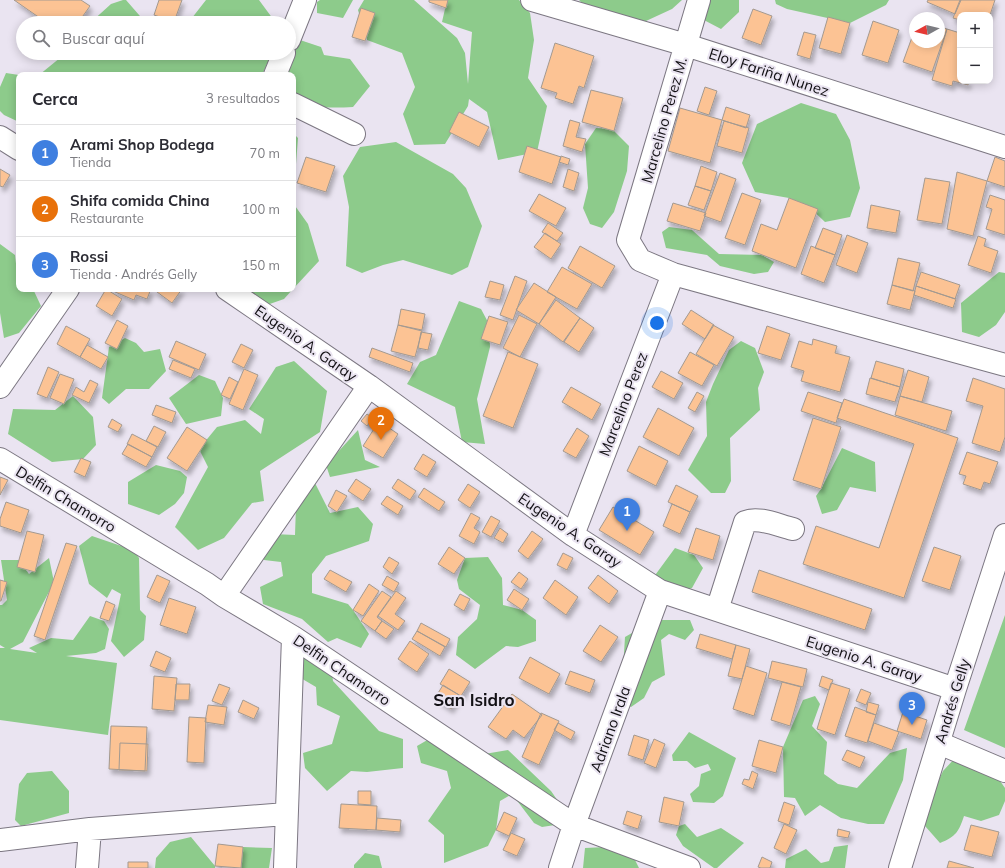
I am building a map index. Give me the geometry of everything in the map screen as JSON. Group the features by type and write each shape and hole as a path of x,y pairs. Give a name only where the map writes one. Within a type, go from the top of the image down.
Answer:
{"street":[{"path":"296,22 305,0"},
{"name":"Eloy Fariña Nunez","path":"532,0 686,45 1005,147"},
{"name":"Marcelino Perez M.","path":"673,274 640,260 628,240 699,0"},
{"path":"276,72 281,60"},
{"path":"296,105 354,134"},
{"path":"0,137 16,148"},
{"path":"673,274 1005,365"},
{"name":"Marcelino Perez","path":"573,535 673,274"},
{"path":"0,387 66,292"},
{"name":"Eugenio A. Garay","path":"231,292 369,386 573,535 660,591 955,689"},
{"path":"224,596 369,386"},
{"name":"Delfin Chamorro","path":"0,459 207,584 224,596 293,636 574,825 688,868"},
{"path":"717,610 745,522 750,520 761,521 793,529"},
{"name":"Andrés Gelly","path":"900,868 955,689 1005,535"},
{"name":"Adriano Irala","path":"560,868 574,825 660,591"},
{"path":"285,868 293,636"},
{"path":"938,743 1005,771"},
{"path":"0,840 90,829 286,814"},
{"path":"87,868 90,829"}],"green space":[{"path":"126,0 140,16 98,16 111,4"},
{"path":"206,0 259,0 271,16 193,16"},
{"path":"320,0 353,0 343,18 317,13 317,2"},
{"path":"364,0 414,0 457,38 465,53 468,84 472,32 442,22 447,0 519,0 530,13 534,40 528,78 547,106 537,152 498,160 487,112 469,99 468,106 445,144 414,145 403,114 415,87 402,53 367,40 358,10"},
{"path":"579,0 682,0 672,9 633,27 588,9"},
{"path":"704,0 739,0 739,12 721,29 702,19"},
{"path":"775,0 889,0 886,5 850,23 787,9 776,4"},
{"path":"296,39 321,47 324,55 350,59 370,86 353,107 338,108 307,105 296,100 296,72 274,72 281,60 296,60"},
{"path":"57,60 269,60 263,72 43,72"},
{"path":"6,73 16,75 16,121 4,115 0,111 0,87"},
{"path":"801,103 836,114 850,140 860,188 850,217 825,222 808,206 789,198 755,192 742,163 757,124"},
{"path":"596,128 612,129 629,146 627,171 614,212 602,228 590,224 583,208 588,188 585,144"},
{"path":"296,136 298,138 296,164"},
{"path":"396,142 453,174 466,188 482,226 468,267 452,275 403,260 383,265 362,273 346,266 349,207 343,176 360,147"},
{"path":"296,207 308,224 319,261 296,286"},
{"path":"669,227 692,230 719,254 762,255 774,262 768,272 754,274 720,266 707,255 666,248 662,232"},
{"path":"0,244 15,255 16,292 34,292 41,306 19,333 4,338 0,313"},
{"path":"999,272 1005,273 1005,312 996,325 979,337 962,332 961,303"},
{"path":"239,292 290,292 284,299 264,306"},
{"path":"459,301 481,309 489,324 490,347 477,399 485,444 462,442 455,407 407,384 420,362 436,355"},
{"path":"125,338 136,343 144,352 160,349 166,371 149,389 126,389 109,404 102,398 109,347"},
{"path":"741,341 755,348 764,372 758,388 760,410 730,438 731,481 725,493 711,493 688,470 707,436 706,402 713,384 729,350"},
{"path":"294,361 327,391 320,432 260,471 264,501 252,503 224,538 198,550 175,527 208,467 199,449 217,427 245,420 261,434 264,419 249,409 276,367"},
{"path":"199,375 215,381 223,398 221,416 186,424 169,398"},
{"path":"73,396 93,417 96,445 83,459 52,462 8,434 13,409 55,410"},
{"path":"358,430 365,460 380,467 330,477 326,465"},
{"path":"842,448 875,462 876,492 850,487 837,510 822,514 816,496"},
{"path":"156,465 180,471 187,477 184,493 175,504 159,515 128,504 128,482"},
{"path":"315,483 330,513 358,507 373,524 369,541 326,556 312,574 312,593 348,604 369,634 361,648 337,638 328,642 302,619 263,604 260,587 283,576 281,562 264,560 264,550 273,534 295,535 296,506"},
{"path":"92,536 133,550 139,558 140,610 146,616 144,640 124,657 111,641 121,594 112,589 107,598 89,584 79,546"},
{"path":"675,548 694,555 703,568 692,588 674,594 653,578"},
{"path":"488,557 502,578 503,605 522,610 536,620 536,641 518,647 506,646 475,669 456,655 458,637 477,619 480,605 459,589 457,580 465,558"},
{"path":"49,558 54,582 23,642 10,649 37,653 29,648 51,638 73,640 90,616 104,621 109,629 105,649 96,653 66,656 117,663 108,735 0,720 0,648 5,648 0,645 0,605 7,600 1,560 19,560 29,574"},
{"path":"1005,615 1005,748 964,730"},
{"path":"690,620 694,630 685,640 669,634 661,640 665,675 652,682 644,698 631,707 621,701 625,637 653,621"},
{"path":"310,654 331,665 333,681 379,731 403,739 403,768 367,772 351,771 327,791 305,768 303,753 332,744 340,716 317,705 316,687 299,677 297,664"},
{"path":"815,696 820,704 812,726 827,742 824,774 838,784 857,788 890,753 907,748 903,780 884,824 868,824 841,818 820,805 805,816 795,798 784,797 783,747 803,700"},
{"path":"689,732 736,758 723,796 714,803 693,802 690,794 699,786 701,774 711,770 708,764 695,768 687,761 673,761 672,755"},
{"path":"436,735 461,758 508,750 551,791 558,801 560,818 555,825 542,827 534,823 512,794 500,801 496,830 488,846 444,863 444,835 428,821 451,788 447,771 421,763 417,746"},
{"path":"956,757 993,771 1005,788 1005,801 999,815 981,821 964,816 956,833 940,843 925,826 928,803 943,771"},
{"path":"52,771 69,791 69,813 21,826 15,820 19,784 27,773"},
{"path":"685,824 697,837 721,828 744,843 717,868 714,868 683,846 676,835 679,826"},
{"path":"191,837 215,866 215,868 155,868 156,858 170,842"},
{"path":"848,845 845,868 785,868 786,859 806,849 821,863 829,861 834,847"},
{"path":"628,846 639,868 583,868 585,848"},
{"path":"243,847 272,848 269,868 241,868"},
{"path":"365,853 379,856 382,868 354,868 354,865"}],"building":[{"path":"14,0 81,0 90,6 83,16 37,16"},
{"path":"159,0 182,0 176,16 154,15"},
{"path":"429,0 448,0 446,8 429,2"},
{"path":"928,0 961,0 955,14 927,2"},
{"path":"960,0 995,0 991,12 957,12 957,19 953,18"},
{"path":"361,8 375,13 365,41 352,37"},
{"path":"753,9 772,16 761,45 742,38"},
{"path":"828,17 850,23 841,54 819,48"},
{"path":"873,21 899,30 888,63 862,55"},
{"path":"947,29 957,32 957,82 953,81 952,86 932,80 941,48 945,48 945,36"},
{"path":"804,32 816,35 810,59 797,55"},
{"path":"555,43 594,56 584,88 579,86 573,104 555,98 557,93 541,88"},
{"path":"909,46 909,48 940,48 932,72 903,62"},
{"path":"705,87 717,91 709,115 697,111"},
{"path":"591,90 623,98 614,131 582,122"},
{"path":"726,107 750,115 746,128 722,120"},
{"path":"680,108 722,120 710,163 668,151"},
{"path":"459,112 489,127 479,147 449,132"},
{"path":"570,120 580,123 576,137 586,139 582,152 563,146"},
{"path":"724,121 749,128 742,153 717,146"},
{"path":"527,146 561,157 552,184 519,172"},
{"path":"561,156 570,159 568,165 559,162"},
{"path":"306,157 335,166 326,192 297,183"},
{"path":"995,157 1005,161 1005,187 987,181"},
{"path":"701,166 717,172 711,191 695,186"},
{"path":"0,169 10,175 3,187 0,186"},
{"path":"568,169 579,173 574,191 563,187"},
{"path":"957,172 987,181 973,236 947,229"},
{"path":"720,173 736,179 721,222 704,216"},
{"path":"925,178 950,182 942,224 917,220"},
{"path":"695,186 711,191 704,210 688,205"},
{"path":"742,193 761,200 745,245 725,238"},
{"path":"539,194 566,208 556,226 529,211"},
{"path":"990,195 1005,200 1005,235 986,229 992,209 986,207"},
{"path":"789,198 818,209 796,268 752,251 761,224 777,230"},
{"path":"673,203 706,213 700,231 667,221"},
{"path":"871,205 900,211 896,233 867,228"},
{"path":"548,223 563,233 557,241 542,232"},
{"path":"823,228 842,235 835,255 815,248"},
{"path":"545,233 561,244 551,259 534,247"},
{"path":"847,235 868,243 857,273 836,265"},
{"path":"978,236 986,239 984,246 998,251 991,273 968,265"},
{"path":"580,246 615,266 602,288 568,268"},
{"path":"811,246 835,255 824,283 801,274"},
{"path":"898,258 920,263 913,291 892,285"},
{"path":"562,267 592,284 577,309 547,292"},
{"path":"921,272 960,285 955,299 916,286"},
{"path":"515,276 527,281 513,320 500,315"},
{"path":"490,281 504,285 500,300 485,297"},
{"path":"534,283 556,297 539,324 516,310"},
{"path":"892,285 915,291 910,310 887,304"},
{"path":"916,286 956,299 953,308 914,295"},
{"path":"104,292 111,292 122,299 112,316 96,306"},
{"path":"115,292 150,292 147,299 136,295 134,300"},
{"path":"157,292 180,292 172,303"},
{"path":"556,300 580,318 563,342 539,324"},
{"path":"401,309 425,314 422,330 398,325"},
{"path":"691,310 714,325 705,339 682,324"},
{"path":"519,315 537,324 520,357 503,348"},
{"path":"489,316 508,322 500,345 481,339"},
{"path":"580,318 594,328 579,352 564,342"},
{"path":"117,320 128,326 117,349 105,343"},
{"path":"398,325 422,331 415,357 391,351"},
{"path":"713,325 734,337 717,366 696,354"},
{"path":"66,326 90,339 80,357 57,344"},
{"path":"767,326 790,334 781,360 758,353"},
{"path":"421,332 432,334 428,350 418,348"},
{"path":"813,339 837,346 835,353 850,357 840,392 801,381 804,371 791,367 799,341 812,345"},
{"path":"176,341 206,354 199,370 169,357"},
{"path":"241,344 253,350 244,368 232,362"},
{"path":"87,345 108,357 101,369 80,357"},
{"path":"372,348 413,363 410,372 369,357"},
{"path":"508,352 538,364 513,428 483,416"},
{"path":"690,352 714,365 702,386 678,373"},
{"path":"173,360 195,369 191,378 169,369"},
{"path":"876,361 904,369 900,387 871,378"},
{"path":"48,367 59,372 47,398 37,394"},
{"path":"244,369 258,375 243,410 229,404"},
{"path":"908,370 929,377 922,402 900,396"},
{"path":"661,371 683,383 674,399 652,387"},
{"path":"60,374 74,379 64,404 50,398"},
{"path":"229,377 238,382 230,399 221,395"},
{"path":"870,378 900,387 895,402 866,394"},
{"path":"973,378 1005,389 1005,437 1000,452 972,443 983,406 966,401"},
{"path":"90,380 98,384 89,403 72,395 76,387 84,392"},
{"path":"571,387 601,404 592,420 562,402"},
{"path":"697,392 704,396 695,412 688,408"},
{"path":"808,392 842,403 836,423 801,411"},
{"path":"900,396 952,411 946,431 895,415"},
{"path":"844,399 958,438 904,598 803,564 816,526 879,548 914,444 837,418"},
{"path":"156,405 176,412 172,423 152,415"},
{"path":"658,408 694,428 679,456 643,437"},
{"path":"367,414 373,418 367,426 361,421"},
{"path":"813,418 841,427 821,489 793,480"},
{"path":"112,419 122,425 118,432 108,427"},
{"path":"379,421 398,434 383,458 363,446"},
{"path":"154,426 166,432 158,447 146,441"},
{"path":"187,427 207,440 187,471 167,458"},
{"path":"577,428 589,436 576,458 563,451"},
{"path":"132,434 157,447 152,457 127,444"},
{"path":"128,444 152,457 146,467 122,454"},
{"path":"639,446 668,461 656,486 627,471"},
{"path":"967,452 998,462 990,484 984,482 981,490 963,484 966,476 959,474"},
{"path":"423,454 436,462 427,477 414,469"},
{"path":"81,458 91,462 85,477 74,472"},
{"path":"0,477 8,480 0,495"},
{"path":"356,479 371,489 363,501 348,491"},
{"path":"398,479 416,491 410,500 392,488"},
{"path":"468,484 480,492 470,508 458,500"},
{"path":"676,485 698,496 690,512 668,502"},
{"path":"424,488 445,502 439,511 418,497"},
{"path":"336,490 347,496 337,512 328,506"},
{"path":"387,496 403,506 398,515 381,504"},
{"path":"6,502 29,510 21,533 0,526 0,519"},
{"path":"672,504 690,512 680,534 663,526"},
{"path":"613,507 654,532 640,555 599,530"},
{"path":"471,513 480,518 474,528 480,532 474,544 459,536"},
{"path":"491,516 500,521 491,537 482,532"},
{"path":"500,528 508,534 503,543 494,538"},
{"path":"696,528 720,536 713,560 688,552"},
{"path":"27,531 44,535 35,572 17,567"},
{"path":"532,531 543,539 528,559 518,551"},
{"path":"66,543 77,546 45,640 34,636"},
{"path":"449,547 465,558 454,574 438,564"},
{"path":"934,547 961,556 950,590 922,581"},
{"path":"563,553 573,558 567,570 557,565"},
{"path":"389,557 399,563 392,574 383,567"},
{"path":"330,570 352,582 346,592 324,579"},
{"path":"759,570 872,609 865,630 752,592"},
{"path":"519,572 528,579 521,589 511,582"},
{"path":"157,575 170,581 160,603 147,597"},
{"path":"598,575 618,591 609,604 588,588"},
{"path":"387,576 399,583 394,592 382,585"},
{"path":"0,580 7,582 1,601 0,601"},
{"path":"555,580 578,597 566,615 543,598"},
{"path":"369,584 379,591 363,616 353,610"},
{"path":"514,589 529,599 522,610 507,600"},
{"path":"382,591 391,597 377,617 382,621 375,631 361,621"},
{"path":"396,591 406,598 395,614 405,621 398,630 378,616"},
{"path":"460,594 470,599 464,611 454,605"},
{"path":"169,598 196,607 187,634 160,625"},
{"path":"106,601 115,605 109,621 100,618"},
{"path":"382,621 394,629 386,639 375,631"},
{"path":"421,623 450,639 446,647 417,631"},
{"path":"600,625 618,637 601,662 583,651"},
{"path":"417,631 445,647 440,656 412,639"},
{"path":"700,634 736,645 732,659 696,648"},
{"path":"410,641 429,654 417,672 398,659"},
{"path":"736,645 750,649 742,679 728,676"},
{"path":"156,651 171,658 165,672 150,666"},
{"path":"530,657 560,674 549,694 519,678"},
{"path":"772,661 807,669 803,687 768,678"},
{"path":"746,666 767,673 754,716 733,709"},
{"path":"449,669 470,682 461,696 440,684"},
{"path":"570,671 595,680 590,693 565,684"},
{"path":"154,676 177,678 174,711 152,709"},
{"path":"822,676 833,680 829,690 819,686"},
{"path":"782,682 801,687 790,726 771,720"},
{"path":"831,683 850,689 835,735 817,729"},
{"path":"176,684 190,684 189,700 175,700"},
{"path":"219,684 230,688 222,705 212,701"},
{"path":"443,685 459,695 451,709 435,698"},
{"path":"861,689 871,693 866,705 856,701"},
{"path":"512,694 542,715 524,738 513,730 506,739 488,727"},
{"path":"243,700 259,708 254,719 238,712"},
{"path":"868,702 879,705 876,715 866,712"},
{"path":"208,705 227,707 224,725 205,722"},
{"path":"855,707 876,715 867,743 845,736"},
{"path":"903,712 927,720 921,739 897,731"},
{"path":"541,713 559,721 539,765 522,757"},
{"path":"189,717 206,718 204,763 187,762"},
{"path":"558,723 575,732 571,740 554,730"},
{"path":"874,723 899,732 892,750 868,741"},
{"path":"111,726 147,727 145,771 109,769"},
{"path":"634,735 649,740 643,760 628,755"},
{"path":"654,739 665,744 656,768 644,763"},
{"path":"759,740 783,747 776,773 752,766"},
{"path":"120,743 148,744 147,771 119,770"},
{"path":"847,750 865,757 860,768 842,760"},
{"path":"752,771 758,774 753,789 742,784 744,779 749,780"},
{"path":"358,791 371,791 371,805 358,804"},
{"path":"664,797 684,802 679,826 659,822"},
{"path":"784,802 795,806 789,825 778,821"},
{"path":"341,804 377,806 376,830 339,828"},
{"path":"627,811 642,816 638,829 623,824"},
{"path":"504,812 517,818 509,836 496,830"},
{"path":"377,818 401,820 400,832 376,830"},
{"path":"784,824 797,830 786,854 774,848"},
{"path":"971,825 999,832 992,857 964,850"},
{"path":"838,829 850,832 848,838 837,836"},
{"path":"511,833 525,839 517,856 503,850"},
{"path":"218,844 243,847 241,868 215,866"},
{"path":"762,857 772,862 770,868 758,867"},
{"path":"949,861 974,868 947,868"},
{"path":"128,862 148,862 148,868 128,868"}],"place":[{"name":"Shifa comida China","path":"381,440"},
{"name":"Arami Shop Bodega","path":"627,531"},
{"name":"Rossi","path":"912,725"}],"district":[{"name":"San Isidro","path":"474,699"}]}
